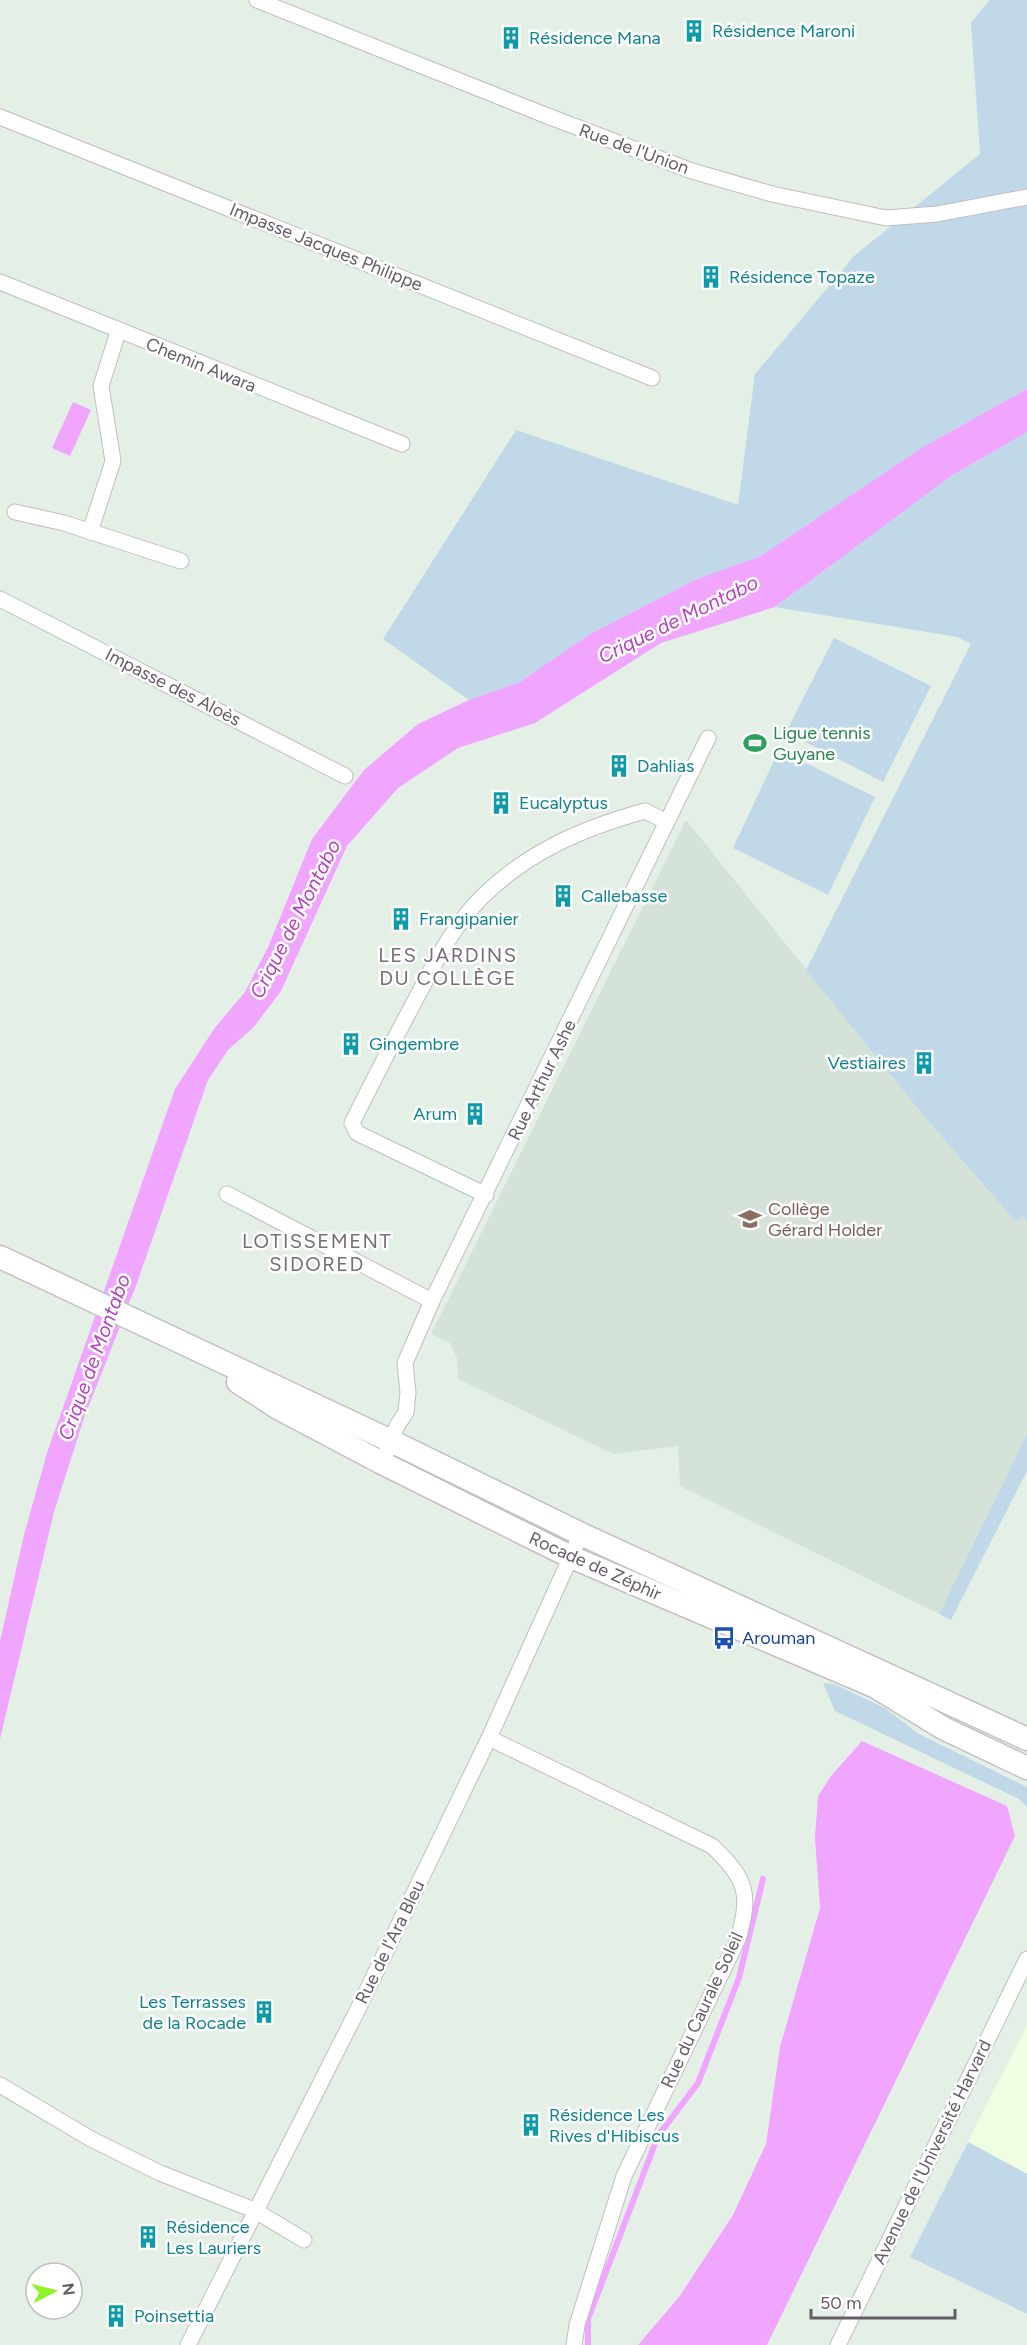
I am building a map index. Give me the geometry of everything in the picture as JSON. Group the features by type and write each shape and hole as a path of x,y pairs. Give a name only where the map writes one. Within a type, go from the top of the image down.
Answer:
{"main road":[{"name":"Rocade de Zéphir","path":"0,1257 129,1319 394,1433 581,1534 1027,1739"},
{"name":"Rocade de Zéphir","path":"175,1339 278,1408 382,1463 571,1557 876,1688 943,1728 1027,1768"}],"street":[{"name":"Rue de l'Union","path":"257,0 692,171 771,194 886,218 937,214 1027,197"},
{"name":"Impasse Jacques Philippe","path":"0,117 652,378"},
{"name":"Chemin Awara","path":"0,282 118,332 402,444"},
{"path":"90,532 112,467 114,449 101,386 118,332"},
{"path":"15,512 64,523 181,561"},
{"name":"Impasse des Aloès","path":"0,599 345,776"},
{"name":"Rue Arthur Ashe","path":"382,1463 394,1433 406,1412 408,1393 405,1363 432,1301 486,1195 708,738"},
{"path":"486,1195 357,1132 352,1123 388,1049 449,938 481,898 514,869 548,847 600,823 645,811 668,822"},
{"path":"227,1194 432,1301"},
{"name":"Rue de l'Ara Bleu","path":"188,2345 254,2210 324,2079 489,1738 581,1534"},
{"name":"Rue du Caurale Soleil","path":"489,1738 712,1846 732,1865 742,1884 746,1909 738,1939 624,2176 577,2325 574,2345"},
{"name":"Avenue de l'Université Harvard","path":"838,2345 1027,1959"},
{"path":"0,2085 91,2139 150,2169 254,2210 304,2240"}],"shaded area":[{"path":"990,0 1027,0 1027,389 923,447 761,556 697,579 590,634 520,682 469,700 383,639 516,430 738,505 755,374 854,256 980,154 971,22"},
{"path":"1027,432 1027,1221 1023,1216 1016,1222 928,1121 806,970 971,644 957,637 775,607 951,476"},
{"path":"834,638 931,686 883,782 786,732"},
{"path":"779,750 875,797 828,895 733,848"},
{"name":"Collège Gérard Holder","path":"686,820 928,1121 1016,1222 1023,1216 1027,1221 1027,1434 939,1614 680,1486 678,1446 613,1454 458,1379 457,1358 450,1343 431,1334"},
{"path":"1027,1434 1027,1471 951,1620 939,1614"},
{"path":"823,1683 834,1684 885,1708 919,1734 1027,1787 1027,1807 1019,1799 835,1711"},
{"path":"1027,2025 1027,2174 968,2142"},
{"path":"968,2142 1027,2174 1027,2314 910,2257"}],"water":[{"name":"Crique de Montabo","path":"1027,389 1027,432 951,476 775,607 661,643 535,723 458,748 398,788 347,846 281,991 253,1028 228,1050 208,1080 137,1283 84,1418 54,1512 0,1739 0,1641 24,1535 47,1453 175,1089 214,1029 245,992 269,945 312,839 364,770 418,724 469,700 520,682 590,634 697,579 761,556 923,447"},
{"path":"73,402 91,410 70,456 52,448"},
{"path":"862,1741 1007,1806 1015,1836 767,2345 638,2345 679,2297 733,2215 766,2144 780,2047 820,1908 815,1838 818,1796 831,1776"}],"waterway":[{"path":"588,2345 588,2319 658,2136 698,2083 739,1978 763,1879"}],"place":[{"name":"Résidence Maroni","path":"694,31"},
{"name":"Résidence Mana","path":"511,38"},
{"name":"Résidence Topaze","path":"711,277"},
{"name":"Ligue tennis Guyane","path":"755,743"},
{"name":"Dahlias","path":"619,766"},
{"name":"Eucalyptus","path":"501,803"},
{"name":"Callebasse","path":"563,896"},
{"name":"Frangipanier","path":"401,919"},
{"name":"Gingembre","path":"351,1044"},
{"name":"Vestiaires","path":"924,1063"},
{"name":"Arum","path":"475,1114"},
{"name":"Collège Gérard Holder","path":"750,1219"},
{"name":"Arouman","path":"724,1638"},
{"name":"Les Terrasses de la Rocade","path":"264,2012"},
{"name":"Résidence Les Rives d'Hibiscus","path":"531,2125"},
{"name":"Résidence Les Lauriers","path":"148,2237"},
{"name":"Poinsettia","path":"116,2316"}],"district":[{"name":"LES JARDINS DU COLLÈGE","path":"448,966"},
{"name":"LOTISSEMENT SIDORED","path":"317,1252"}]}
